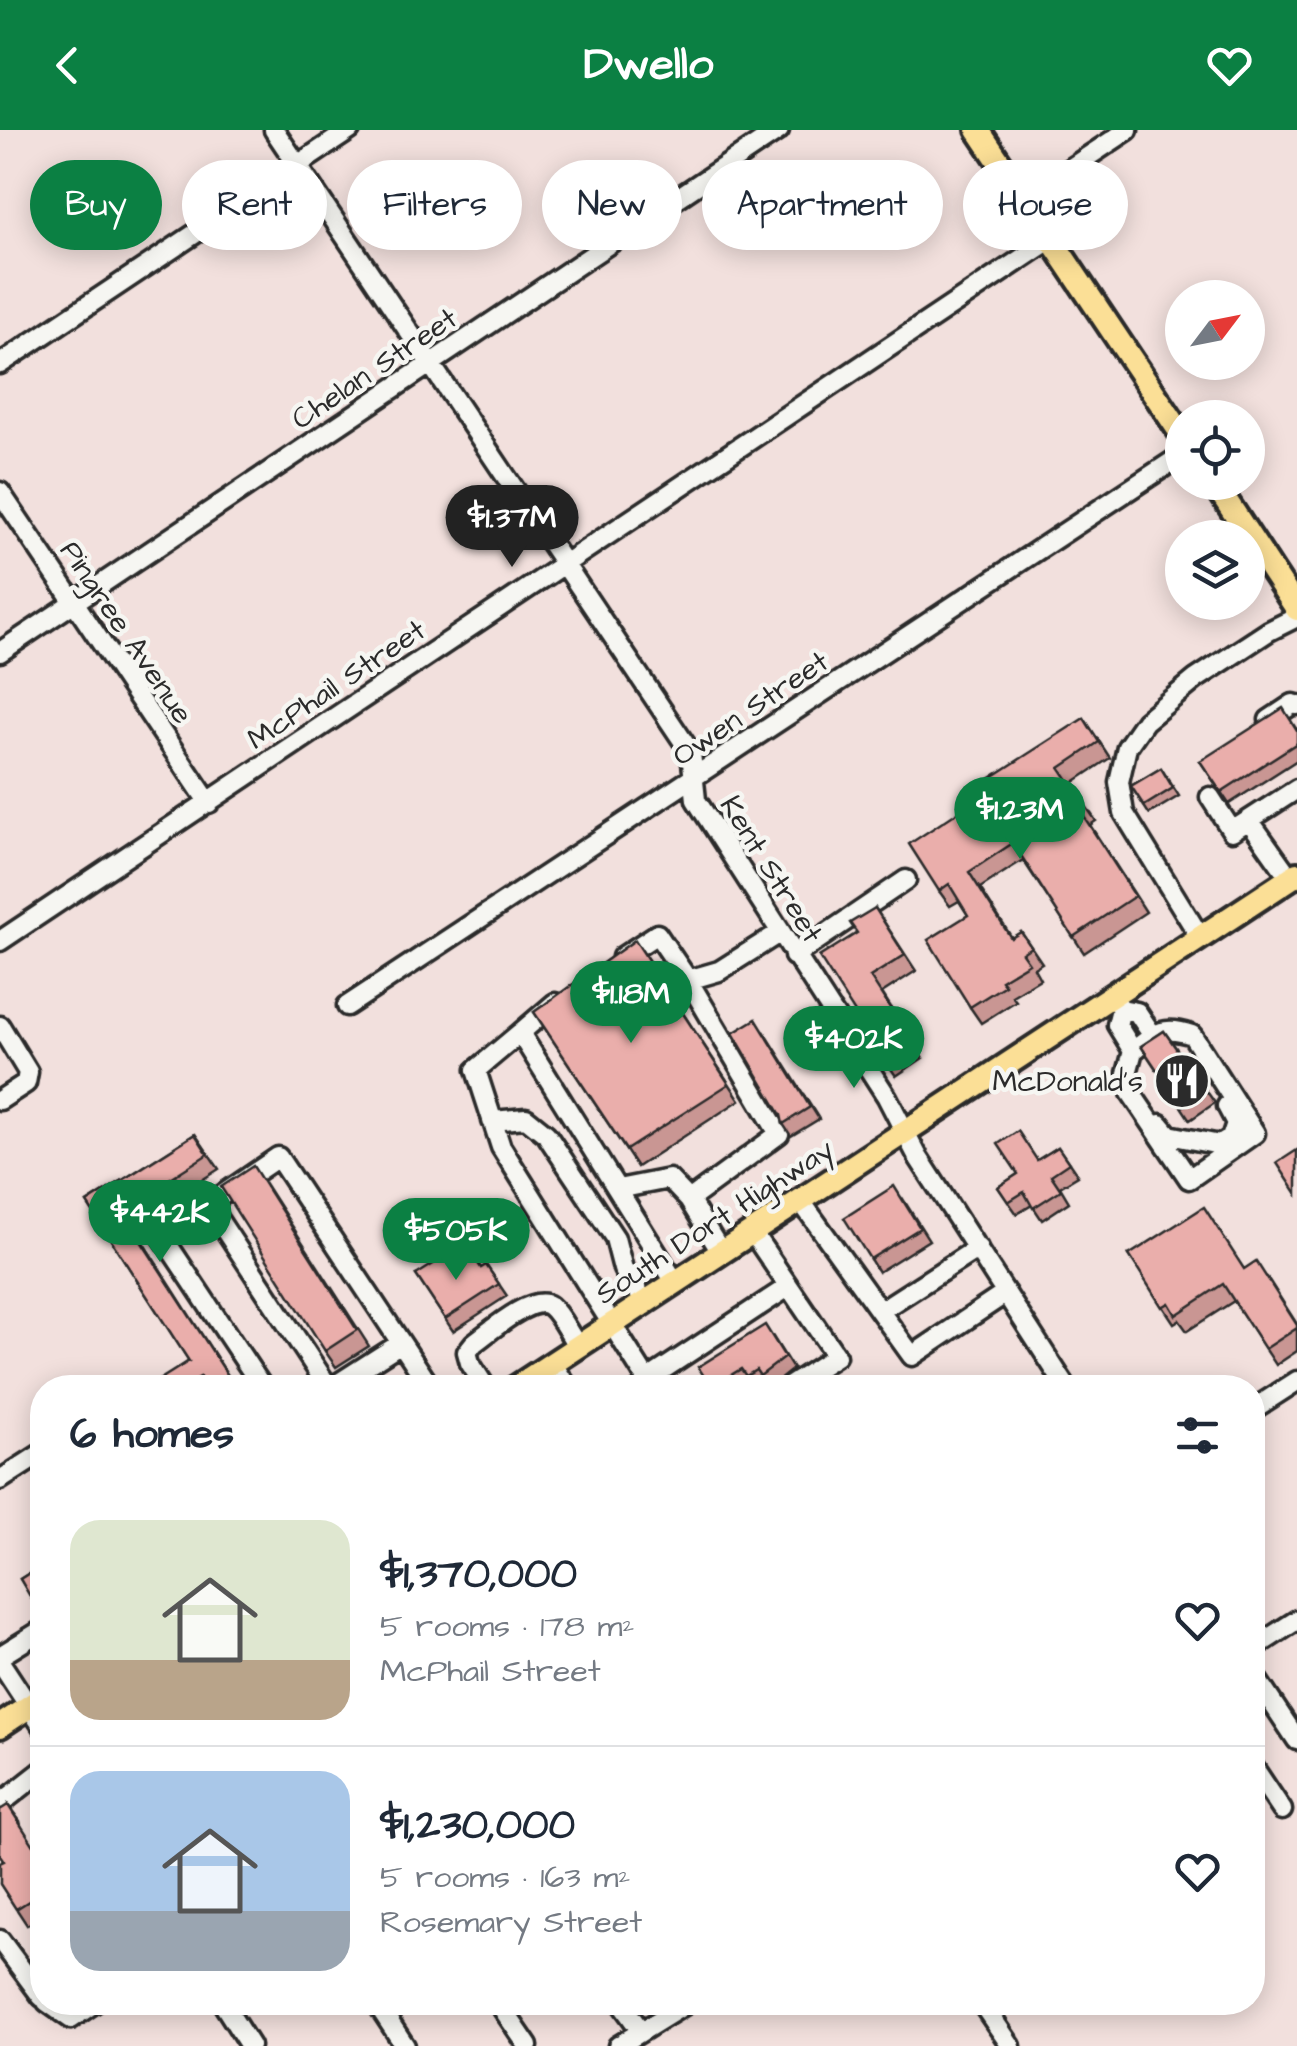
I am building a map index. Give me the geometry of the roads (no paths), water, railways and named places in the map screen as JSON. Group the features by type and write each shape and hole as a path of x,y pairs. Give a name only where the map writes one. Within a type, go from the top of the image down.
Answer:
{"main road":[{"path":"978,130 998,160"},
{"path":"1058,250 1165,409"},
{"path":"1226,500 1297,609"},
{"name":"South Dort Highway","path":"534,1375 904,1132 1117,1003 1200,937 1294,876"},
{"path":"0,1726 30,1713"}],"street":[{"name":"Kent Street","path":"274,130 294,160"},
{"path":"305,160 350,130"},
{"name":"Chelan Street","path":"0,652 779,130"},
{"path":"1083,160 1128,130"},
{"name":"Kent Street","path":"327,210 691,754 696,800 1060,1375"},
{"path":"0,364 182,242"},
{"name":"McPhail Street","path":"0,941 1035,250"},
{"name":"Owen Street","path":"346,1006 1165,466"},
{"name":"Pingree Avenue","path":"0,492 208,802"},
{"path":"1200,937 1124,812 1119,782 1127,747 1145,721 1196,679 1297,617"},
{"path":"1268,720 1297,705"},
{"path":"1210,797 1232,830 1297,789"},
{"path":"1248,820 1294,876"},
{"path":"794,956 906,880"},
{"path":"688,980 719,971 780,933"},
{"path":"600,973 657,934 779,1134 689,1200"},
{"path":"571,992 476,1070 501,1147 644,1375"},
{"path":"1134,1050 1117,1025 1117,1003 1137,1012 1154,1036"},
{"path":"0,1026 28,1072 26,1083 0,1100"},
{"path":"1144,1112 1153,1115 1169,1136 1220,1145 1231,1138 1236,1123 1175,1029"},
{"path":"1175,1029 1192,1034 1255,1134 1188,1179 1132,1093 1126,1077 1134,1050 1154,1036 1175,1029"},
{"path":"520,1033 675,1282"},
{"path":"492,1120 526,1118 546,1134 615,1238 622,1269 644,1302"},
{"path":"255,1375 162,1236 278,1157 423,1375"},
{"path":"618,1190 669,1179 689,1200 721,1252"},
{"path":"800,1200 912,1356 1006,1293"},
{"path":"208,1204 321,1375"},
{"path":"752,1232 836,1356 811,1375"},
{"path":"880,1312 978,1248"},
{"path":"664,1375 788,1287"},
{"path":"478,1375 468,1352 474,1343 528,1305 540,1302 550,1306 578,1346"},
{"path":"350,1375 401,1342"},
{"path":"552,1363 560,1375"},
{"path":"1265,1402 1297,1381"},
{"path":"0,1480 30,1461"},
{"path":"1265,1641 1297,1620"},
{"path":"30,1638 0,1659 30,1699"},
{"path":"1265,1692 1297,1740"},
{"path":"0,1804 30,1781"},
{"path":"1265,1784 1282,1810"},
{"path":"0,1940 30,1980"},
{"path":"230,2015 250,2046"},
{"path":"384,2015 404,2046"},
{"path":"507,2015 528,2046"},
{"path":"629,2015 641,2031"},
{"path":"618,2046 667,2015"},
{"path":"992,2015 1011,2046"}],"place":[{"name":"McDonald's","path":"1182,1081"}]}
